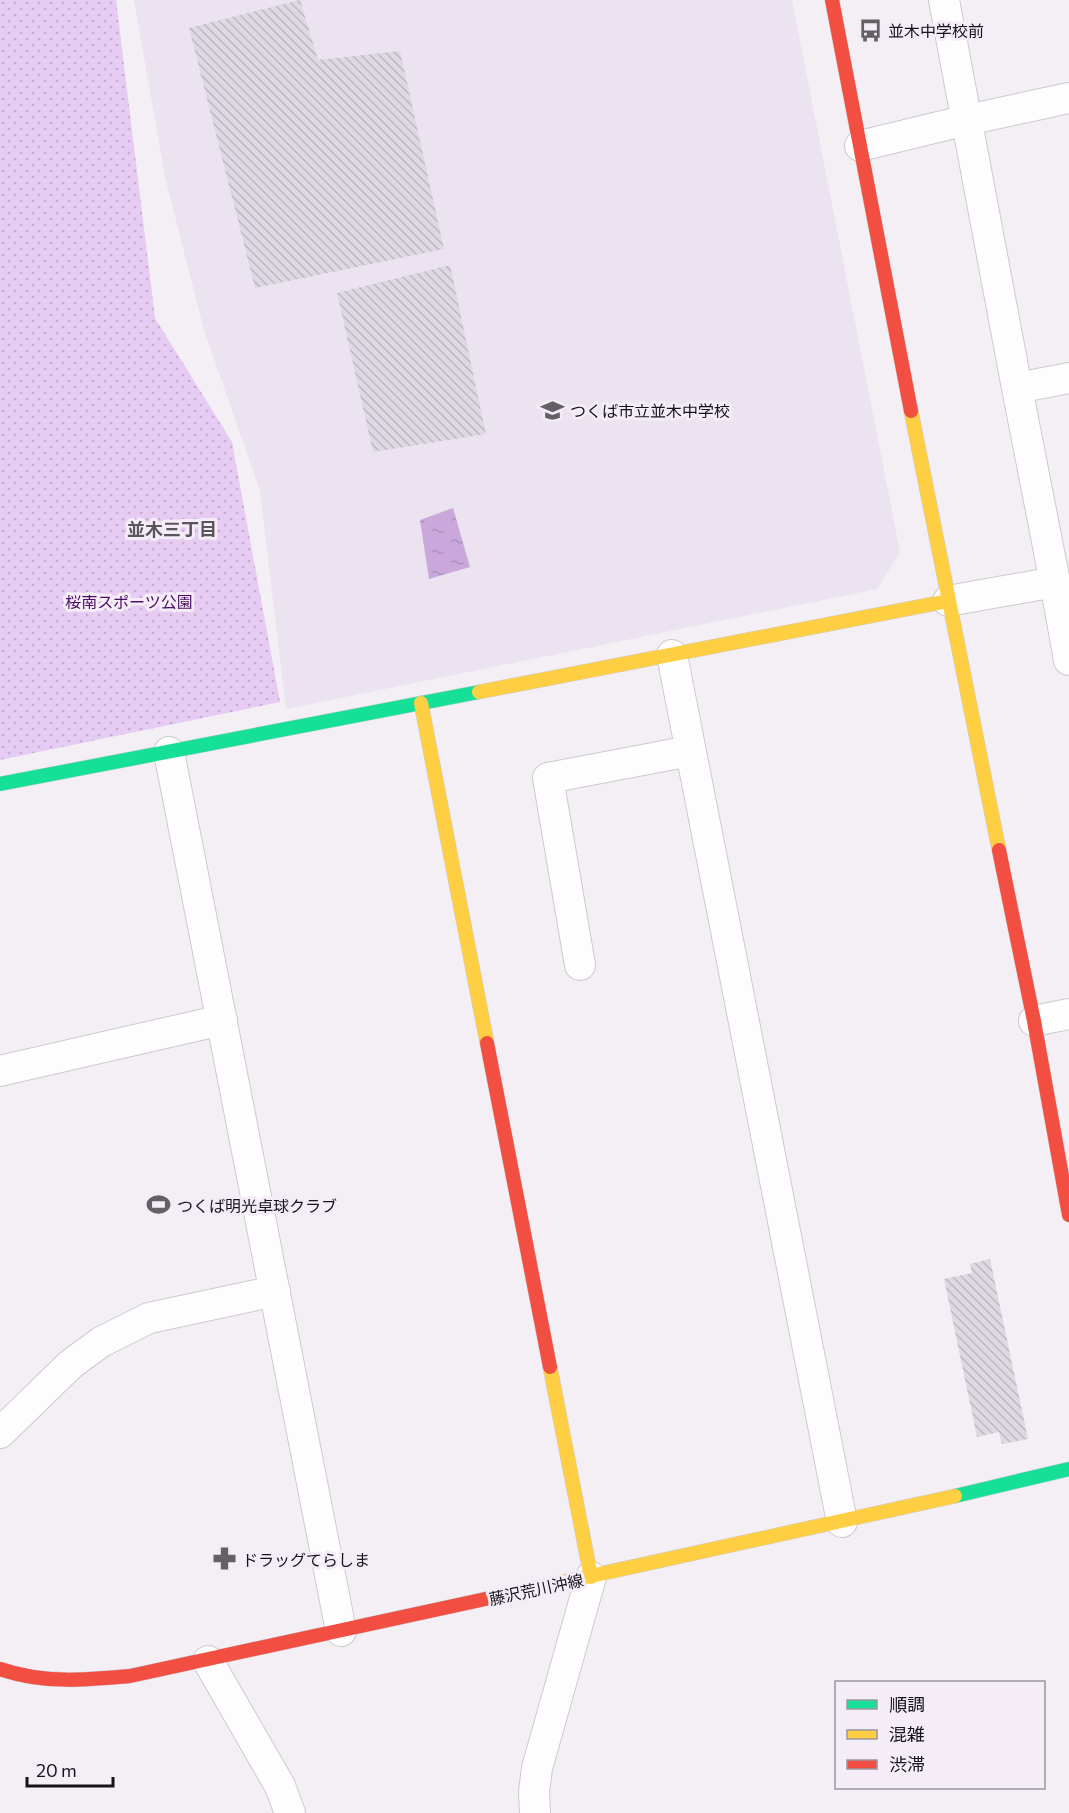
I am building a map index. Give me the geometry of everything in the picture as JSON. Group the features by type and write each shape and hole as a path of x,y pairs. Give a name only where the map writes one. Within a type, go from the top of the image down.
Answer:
{"street":[{"path":"832,0 948,601 1065,1170 1069,1215"},
{"path":"944,0 1069,660"},
{"path":"860,146 1069,98"},
{"path":"1017,388 1069,378"},
{"path":"0,784 1055,582"},
{"path":"672,655 842,1522"},
{"path":"421,703 591,1577 537,1768 534,1792 536,1813"},
{"path":"580,965 548,778 690,751"},
{"path":"170,752 341,1631"},
{"path":"1034,1021 1069,1014"},
{"path":"0,1071 222,1020"},
{"path":"0,1433 71,1364 101,1342 149,1318 275,1291"},
{"name":"藤沢荒川沖線","path":"0,1670 70,1681 130,1676 208,1661 842,1522 1069,1469"},
{"path":"208,1661 280,1786 290,1813"}],"shaded area":[{"name":"つくば市立並木中学校","path":"134,0 792,0 900,552 877,589 286,709 260,491 204,330 165,177"}],"green space":[{"name":"桜南スポーツ公園","path":"0,0 116,0 155,318 232,442 280,702 0,760"}],"water":[{"path":"453,508 470,567 429,579 420,520"}],"building":[{"path":"300,0 318,60 400,51 444,249 255,288 189,28"},
{"path":"450,265 486,434 373,452 337,293"},
{"path":"990,1259 1028,1439 1002,1444 999,1432 977,1437 944,1279 972,1273 970,1264"}],"traffic: fast":[{"path":"0,784 479,692"},
{"path":"955,1496 1069,1469"}],"traffic: slow":[{"path":"911,411 999,850"},
{"path":"479,692 948,601"},
{"path":"421,703 487,1043"},
{"path":"550,1367 591,1577"},
{"path":"490,1598 955,1496"}],"traffic: jam":[{"path":"832,0 911,411"},
{"path":"999,850 1034,1021 1069,1215"},
{"path":"487,1043 550,1367"},
{"path":"0,1669 49,1679 130,1676 490,1598"}],"place":[{"name":"並木中学校前","path":"870,30"},
{"name":"つくば市立並木中学校","path":"552,410"},
{"name":"つくば明光卓球クラブ","path":"159,1205"},
{"name":"ドラッグてらしま","path":"224,1559"}],"district":[{"name":"並木三丁目","path":"172,529"}]}
